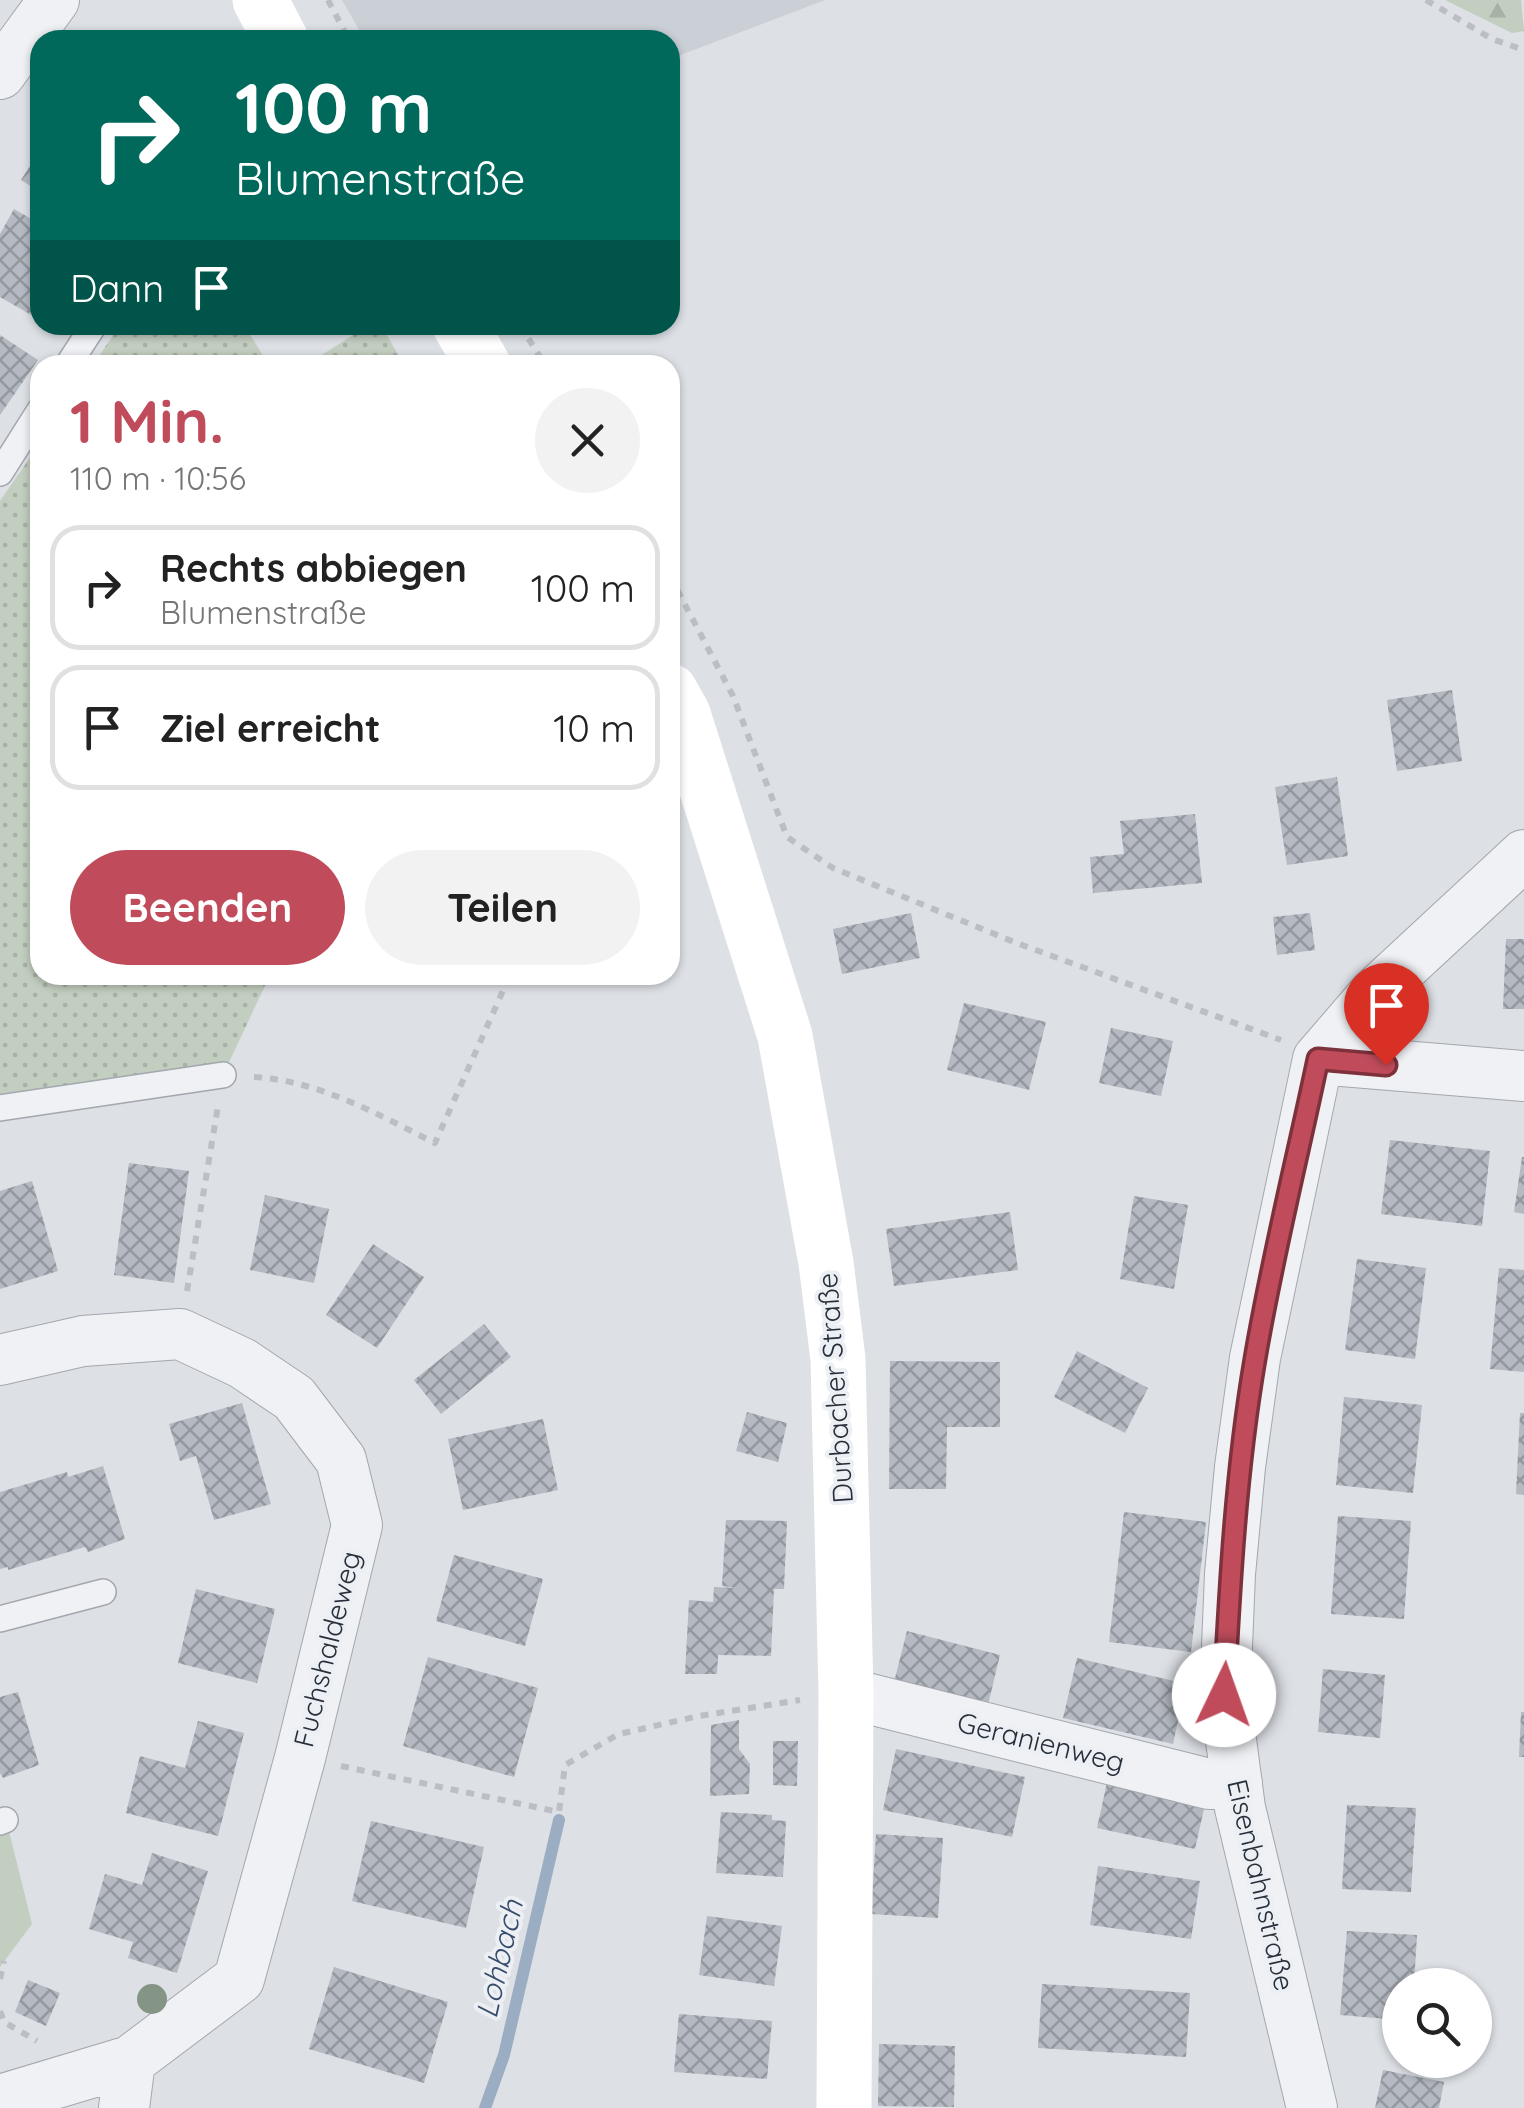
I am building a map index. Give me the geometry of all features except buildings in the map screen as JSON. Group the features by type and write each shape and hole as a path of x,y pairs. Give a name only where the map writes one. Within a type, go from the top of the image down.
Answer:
{"street":[{"path":"32,30 54,0"},
{"path":"260,0 275,30"},
{"path":"0,74 30,33"},
{"name":"Durbacher Straße","path":"680,707 785,1036 826,1263 838,1358 846,1693 844,2108"},
{"name":"Eisenbahnstraße","path":"1312,2108 1237,1783 1224,1695 1230,1574 1255,1358 1318,1059 1374,994 1524,855"},
{"path":"1318,1059 1524,1076"},
{"name":"Fuchshaldeweg","path":"0,1360 82,1341 180,1334 242,1363 294,1398 341,1460 357,1525 240,1979 127,2085"},
{"name":"Geranienweg","path":"846,1693 1208,1784 1237,1783"},
{"path":"0,2100 127,2085"}],"lane":[{"path":"0,473 30,426"},
{"path":"0,1108 224,1074"},
{"path":"0,1619 104,1592"}],"path":[{"path":"328,0 344,30"},
{"path":"1426,0 1492,39 1524,50"},
{"path":"680,595 733,696 787,836 833,868 1014,942 1288,1043 1318,1059"},
{"path":"180,1334 224,1074 280,1078 342,1097 435,1143 506,985"},
{"path":"300,1758 559,1812 566,1765 619,1734 699,1716 846,1693"},
{"path":"0,1979 4,1961"}],"shaded area":[{"path":"342,0 825,0 680,55 680,30 359,30"}],"green space":[{"path":"1445,0 1521,0 1524,31 1512,33"},
{"path":"113,335 250,335 263,355 100,355"},
{"path":"353,335 387,335 398,355 322,355"},
{"path":"30,458 30,985 265,985 223,1075 0,1108 0,501"},
{"path":"8,1827 32,1924 0,1967 0,1829"}],"waterway":[{"name":"Lohbach","path":"485,2108 504,2055 559,1820"}],"route":[{"path":"1224,1695 1230,1574 1255,1358 1318,1059 1386,1065"}]}
